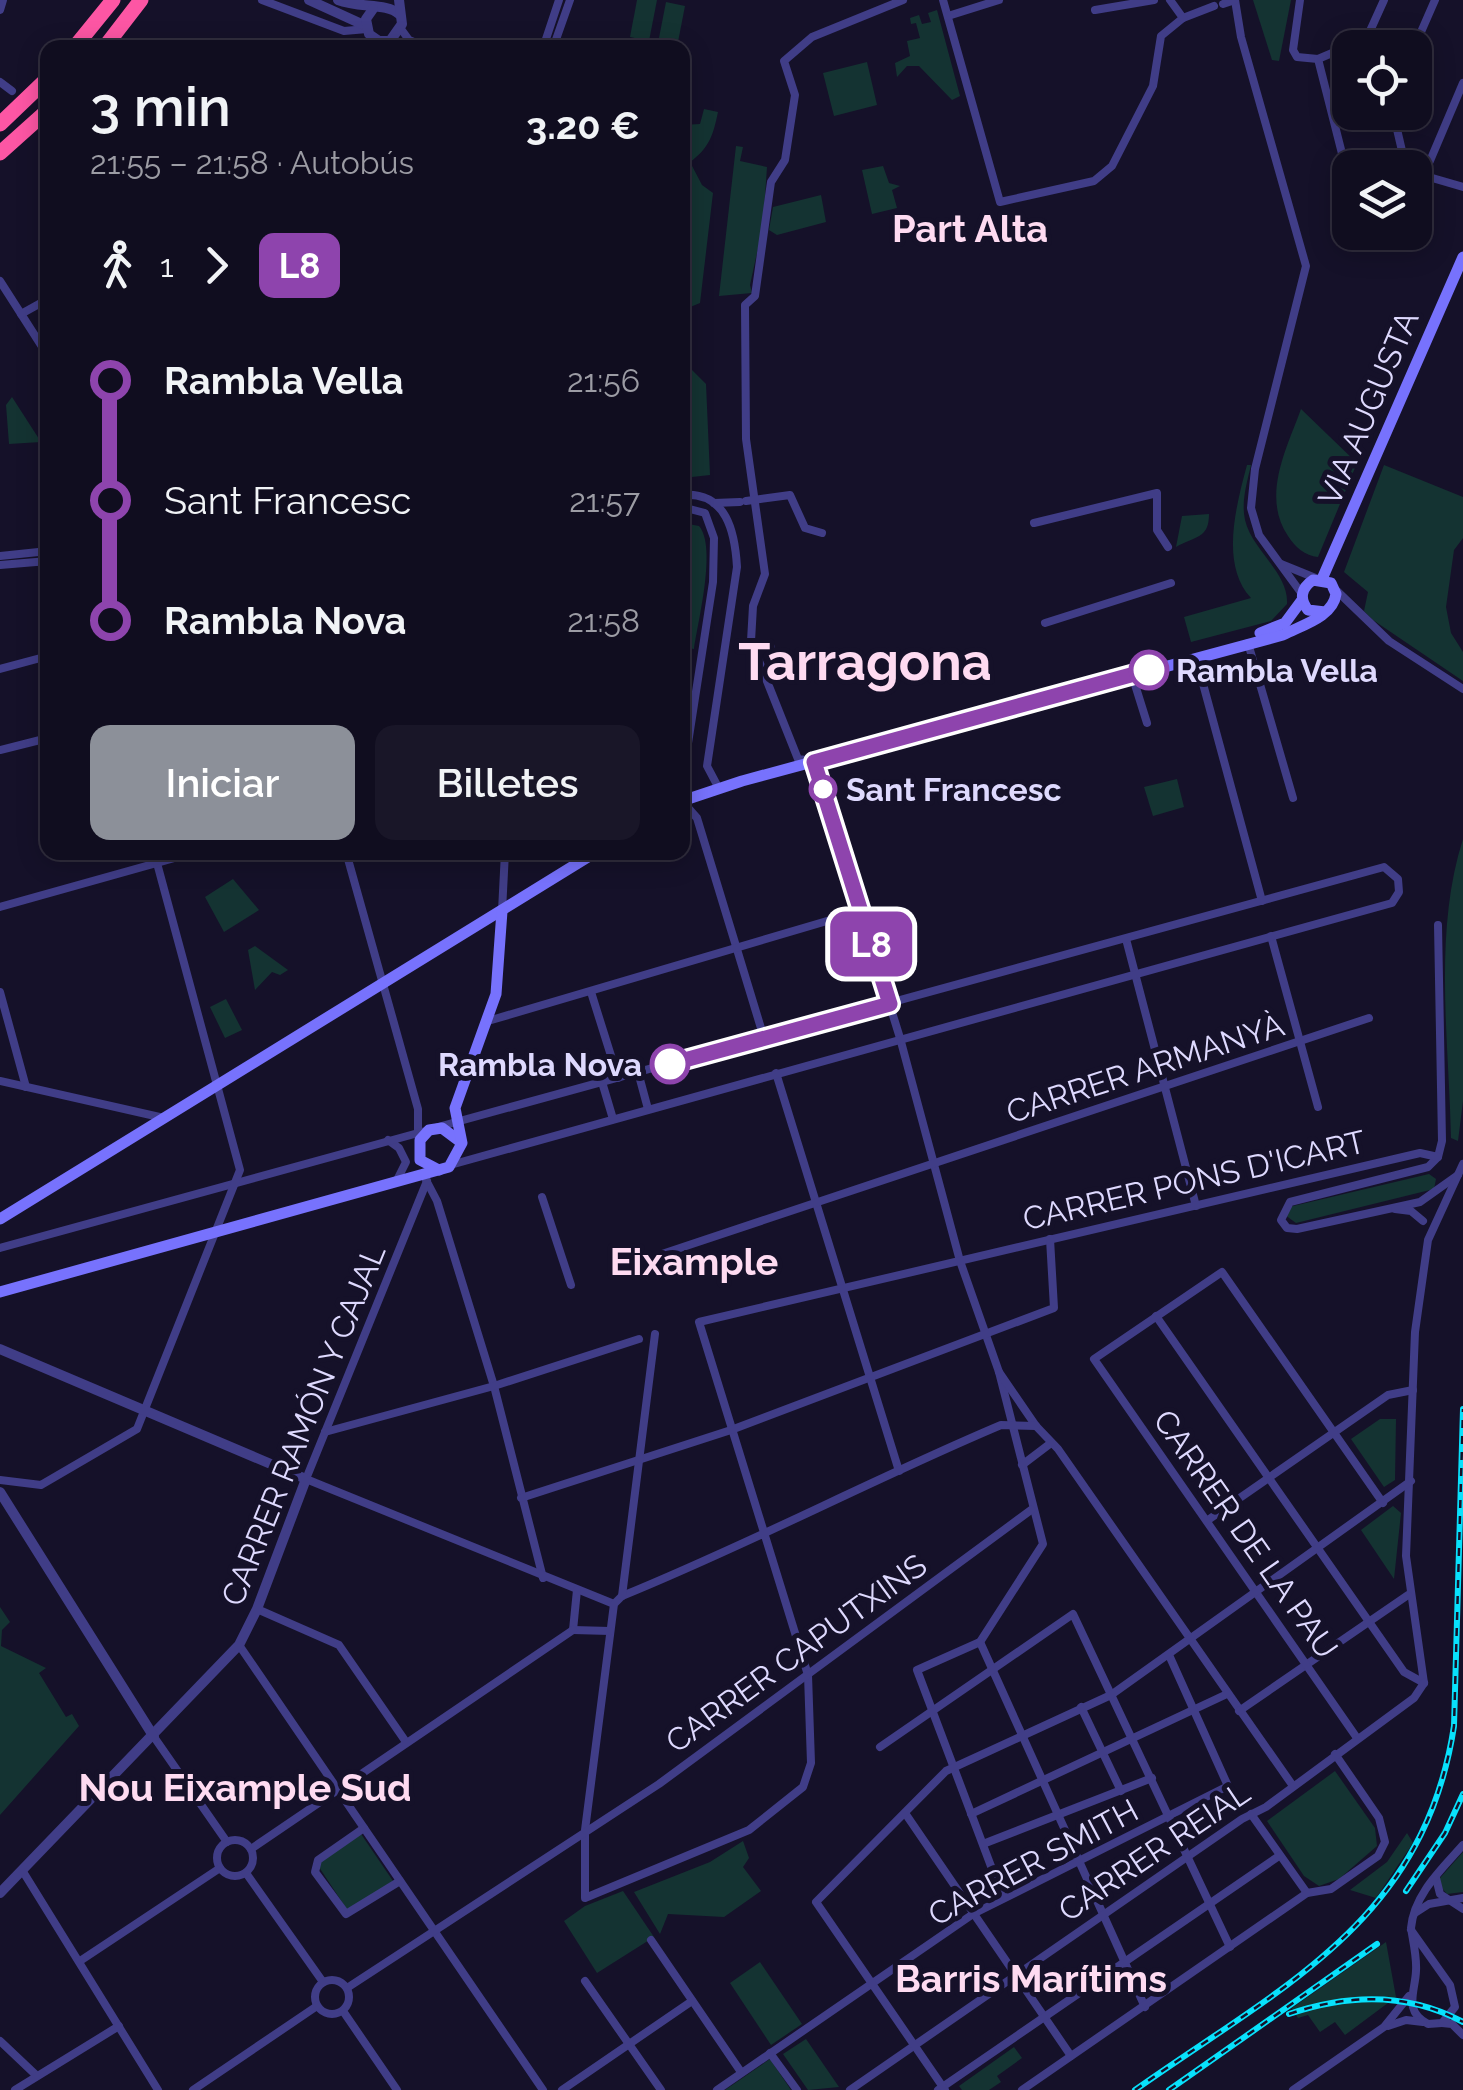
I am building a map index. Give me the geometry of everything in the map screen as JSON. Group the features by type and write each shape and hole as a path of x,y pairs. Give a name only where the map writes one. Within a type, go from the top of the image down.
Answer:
{"highway":[{"path":"81,40 112,0"},
{"path":"110,40 141,0"},
{"path":"0,124 40,86"},
{"path":"0,153 40,117"}],"main road":[{"name":"VIA AUGUSTA","path":"1320,579 1463,257"},
{"path":"690,794 798,758 1274,629 1288,620 1308,584 1320,579 1334,588 1336,600 1325,612 1282,636 690,796"},
{"path":"1302,596 1308,610 1325,612"},
{"path":"690,796 814,762"},
{"path":"0,1292 394,1183 426,1178 454,1164 460,1147 456,1108 496,994 502,911 518,896 575,860"},
{"path":"0,1220 583,860"},
{"path":"439,1170 420,1160 425,1132 454,1134 460,1147"}],"street":[{"path":"0,10 3,0"},
{"path":"262,0 344,31 366,28"},
{"path":"309,0 366,28 379,40"},
{"path":"338,0 380,5 399,14"},
{"path":"398,0 401,29 409,40"},
{"path":"546,40 559,0"},
{"path":"555,40 570,0"},
{"path":"903,0 812,37 784,61 795,94 784,160 775,176 756,296 745,305 746,440 765,574 753,606 754,652 765,668 798,758 814,762 900,1038 960,1260 999,1372 1006,1424 1022,1465 1043,1544 980,1642 917,1670 1003,1898"},
{"path":"943,0 1000,202 1094,181 1117,158 1153,86 1160,39 1184,18 1235,0 1241,36 1306,266 1251,494 1259,535 1302,596"},
{"path":"948,16 999,0"},
{"path":"1095,10 1154,0"},
{"path":"1170,0 1184,18"},
{"path":"1181,0 1184,18"},
{"path":"1300,0 1293,50 1297,57 1318,59 1332,53"},
{"path":"1374,30 1384,0"},
{"path":"1422,30 1435,0"},
{"path":"366,28 380,5"},
{"path":"390,40 401,29"},
{"path":"1318,59 1341,150"},
{"path":"0,82 12,91"},
{"path":"1431,150 1463,83"},
{"path":"1432,178 1463,188"},
{"path":"0,281 40,344"},
{"path":"21,314 40,303"},
{"path":"1034,523 1158,493 1157,530 1168,547"},
{"path":"714,504 743,501 756,494 790,494 806,528 822,532"},
{"path":"690,496 714,504 731,522 737,568 708,770 716,783"},
{"path":"690,509 705,513 714,538 713,582 690,730"},
{"path":"0,556 40,552"},
{"path":"0,566 40,562"},
{"path":"1280,563 1320,579"},
{"path":"1045,623 1171,583"},
{"path":"1334,588 1375,630 1463,690"},
{"path":"1248,643 1293,798"},
{"path":"754,652 772,648"},
{"path":"0,670 40,658"},
{"path":"1196,658 1262,901"},
{"path":"1132,675 1147,724"},
{"path":"0,750 40,740"},
{"path":"690,809 697,818 764,1038"},
{"path":"0,1480 41,1485 137,1428 240,1170 157,860"},
{"path":"0,907 171,860"},
{"path":"348,860 425,1132"},
{"path":"502,911 505,860"},
{"path":"0,1248 1384,867 1398,880 1399,892 1392,903 454,1164"},
{"path":"488,1022 861,911"},
{"path":"1438,925 1442,1141 1438,1157 1431,1166 1295,1200 1284,1209 1282,1220 1293,1230 1424,1200 1458,1176"},
{"path":"1271,936 1318,1107"},
{"path":"1126,938 1196,1206"},
{"path":"0,992 26,1087"},
{"path":"591,992 618,1078"},
{"name":"CARRER ARMANYÀ","path":"659,1254 1301,1044 1369,1018"},
{"path":"638,1072 648,1109"},
{"path":"776,1073 898,1471"},
{"path":"0,1081 164,1118"},
{"path":"602,1082 612,1119"},
{"path":"388,1140 400,1148 406,1162 394,1183"},
{"name":"CARRER PONS D'ICART","path":"731,1430 699,1322 1420,1153 1438,1157"},
{"path":"420,1160 437,1201 494,1386 543,1578"},
{"path":"1424,1683 1408,1595 1415,1332 1428,1240 1463,1164"},
{"name":"CARRER RAMÓN Y CAJAL","path":"0,1893 154,1738 239,1644 257,1610 426,1178"},
{"path":"542,1198 571,1285"},
{"path":"1424,1200 1438,1213"},
{"path":"1424,1200 1420,1218 1428,1240"},
{"path":"1385,1209 1420,1218 1438,1213"},
{"path":"521,1498 731,1430 986,1337 1054,1308 1050,1239"},
{"path":"1383,1504 1222,1272 1156,1316 1404,1672 1424,1683"},
{"name":"CARRER DE LA PAU","path":"1156,1316 1094,1359 1357,1738"},
{"path":"622,1596 655,1334"},
{"path":"325,1432 494,1386 639,1339"},
{"path":"0,1349 543,1578 614,1604"},
{"path":"999,1372 1293,1786"},
{"path":"1208,1520 1393,1392 1413,1390"},
{"path":"731,1430 761,1532 808,1675 812,1739 806,1781 769,1818 721,1845 585,1898 585,1830 614,1604 622,1596 761,1532 1006,1424 1036,1426"},
{"path":"1022,1465 1051,1442"},
{"path":"1279,1856 942,2089 816,1902 954,1766 1111,1695 1411,1482"},
{"path":"2,1496 154,1738 227,1842"},
{"path":"1383,1504 1397,1502 1408,1513"},
{"name":"CARRER CAPUTXINS","path":"347,1988 432,1928 659,1784 1031,1510"},
{"path":"573,1630 578,1590"},
{"path":"1239,1711 1408,1595"},
{"path":"257,1610 339,1645 406,1742"},
{"path":"880,1747 1073,1614 1230,1947"},
{"path":"250,1849 573,1630 611,1636"},
{"path":"980,1642 1145,2007"},
{"path":"239,1644 543,2090"},
{"path":"1169,1654 1194,1708"},
{"name":"CARRER REIAL","path":"850,2090 1293,1786 1414,1698 1424,1683"},
{"path":"971,1814 1227,1694"},
{"path":"1081,1707 1121,1791"},
{"name":"CARRER SMITH","path":"717,2090 974,1914 1228,1786 1194,1708"},
{"path":"1022,2090 1306,1893 1331,1889 1378,1856 1384,1842 1378,1818 1335,1754"},
{"path":"983,1844 1152,1778"},
{"path":"905,1814 1070,2056"},
{"path":"1251,1814 1306,1893"},
{"path":"364,1828 318,1860 314,1872 346,1914 400,1881"},
{"path":"238,1840 250,1849 253,1862 246,1873 230,1875 220,1868 218,1853 227,1842 238,1840"},
{"path":"1424,2022 1414,2011 1412,1916 1438,1874 1463,1844"},
{"path":"80,1961 220,1868"},
{"path":"22,1870 158,2090"},
{"path":"246,1873 323,1982"},
{"path":"1438,1874 1436,1888 1447,1901 1463,1909"},
{"path":"1412,1916 1425,1905 1463,1898"},
{"path":"1411,1930 1463,2010"},
{"path":"651,1940 741,2072"},
{"path":"1293,2090 1384,2027 1426,1972 1444,1977"},
{"path":"336,1980 347,1988 350,1998 343,2011 331,2015 317,2006 315,1993 323,1982 336,1980"},
{"path":"586,1982 661,2090"},
{"path":"1438,2024 1452,2013 1454,1994"},
{"path":"562,2090 692,2000"},
{"path":"193,2090 317,2006"},
{"path":"343,2011 395,2087 384,2090"},
{"path":"1384,2027 1406,2020 1452,2024 1463,2035"},
{"path":"14,2090 120,2026"},
{"path":"0,2041 37,2076"},
{"path":"770,2053 798,2090"}],"green space":[{"path":"637,0 657,0 649,40 630,37"},
{"path":"1253,0 1291,0 1279,61 1272,60"},
{"path":"666,2 685,6 678,40 659,40"},
{"path":"937,10 960,96 952,100 919,66 907,66 897,77 895,63 910,56 907,41 920,38 916,23 911,24 910,18 919,15 922,24 931,22 928,13"},
{"path":"867,62 877,105 834,116 823,73"},
{"path":"704,109 718,112 709,141 690,162 690,125 700,124"},
{"path":"736,146 743,147 740,161 767,167 763,225 750,285 752,293 719,296"},
{"path":"690,162 702,185 713,193 700,303 690,307"},
{"path":"883,166 889,183 900,186 892,190 897,208 872,214 862,170"},
{"path":"821,195 826,222 777,235 769,230 773,207"},
{"path":"690,368 706,384 710,475 690,477"},
{"path":"12,397 40,442 9,444 6,405"},
{"path":"1301,409 1357,463 1318,557 1305,553 1291,540 1280,521 1277,505 1279,472"},
{"path":"1247,465 1251,465 1244,499 1245,520 1282,582 1287,604 1271,621 1191,642 1184,617 1251,598 1241,584 1233,552 1235,516"},
{"path":"1384,465 1463,497 1463,538 1454,550 1446,607 1451,633 1463,652 1463,681 1373,620 1364,611 1368,592 1344,572"},
{"path":"1209,514 1204,533 1176,547 1182,516"},
{"path":"690,524 699,526 706,550 705,585 694,649 690,648"},
{"path":"1177,779 1184,807 1153,816 1144,787"},
{"path":"1463,839 1463,1101 1458,1141 1451,1138 1445,949 1448,911"},
{"path":"233,879 259,910 224,932 205,897"},
{"path":"255,946 288,970 280,975 272,972 255,990 248,950"},
{"path":"226,999 242,1030 225,1038 210,1007"},
{"path":"1429,1174 1436,1179 1434,1189 1296,1223 1285,1215 1289,1207"},
{"path":"1380,1419 1396,1419 1395,1480 1384,1487 1351,1439"},
{"path":"1393,1506 1401,1513 1394,1579 1361,1530"},
{"path":"0,1607 10,1622 2,1630 1,1646 46,1668 39,1673 66,1717 72,1714 79,1726 0,1815"},
{"path":"1335,1771 1375,1828 1377,1846 1339,1879 1319,1886 1304,1876 1267,1821"},
{"path":"1407,1833 1413,1843 1376,1898 1350,1890 1387,1862"},
{"path":"361,1834 393,1881 348,1911 317,1864"},
{"path":"743,1841 749,1858 743,1867 761,1891 724,1917 668,1914 660,1934 634,1892 710,1862"},
{"path":"1463,1852 1463,1892 1447,1894 1440,1886 1440,1878"},
{"path":"623,1891 654,1937 597,1973 564,1921 585,1906"},
{"path":"1386,1942 1396,1997 1345,2035 1335,2022 1320,2032 1308,2015 1298,2018 1292,2008"},
{"path":"760,1962 802,2024 771,2045 730,1983"},
{"path":"806,2039 839,2087 808,2090 783,2054"},
{"path":"1014,2047 1022,2058 997,2076 1001,2082 989,2090 962,2090 959,2086"},
{"path":"770,2059 791,2090 725,2090"}],"railway":[{"path":"1135,2090 1293,1981 1379,1900 1412,1851 1438,1794 1454,1726 1463,1409"},
{"path":"1406,1891 1445,1833 1463,1794"},
{"path":"1169,2090 1377,1944"},
{"path":"1289,2014 1333,2003 1377,1999 1420,2005 1463,2022"}],"bus line":[{"name":"L8","path":"670,1064 890,1004 814,762 1149,670"}],"place":[{"name":"Rambla Vella","path":"1149,670"},
{"name":"Sant Francesc","path":"823,789"},
{"name":"Rambla Nova","path":"670,1064"}],"district":[{"name":"Part Alta","path":"970,228"},
{"name":"Tarragona","path":"865,661"},
{"name":"Eixample","path":"694,1261"},
{"name":"Nou Eixample Sud","path":"245,1787"},
{"name":"Barris Marítims","path":"1031,1978"}]}
